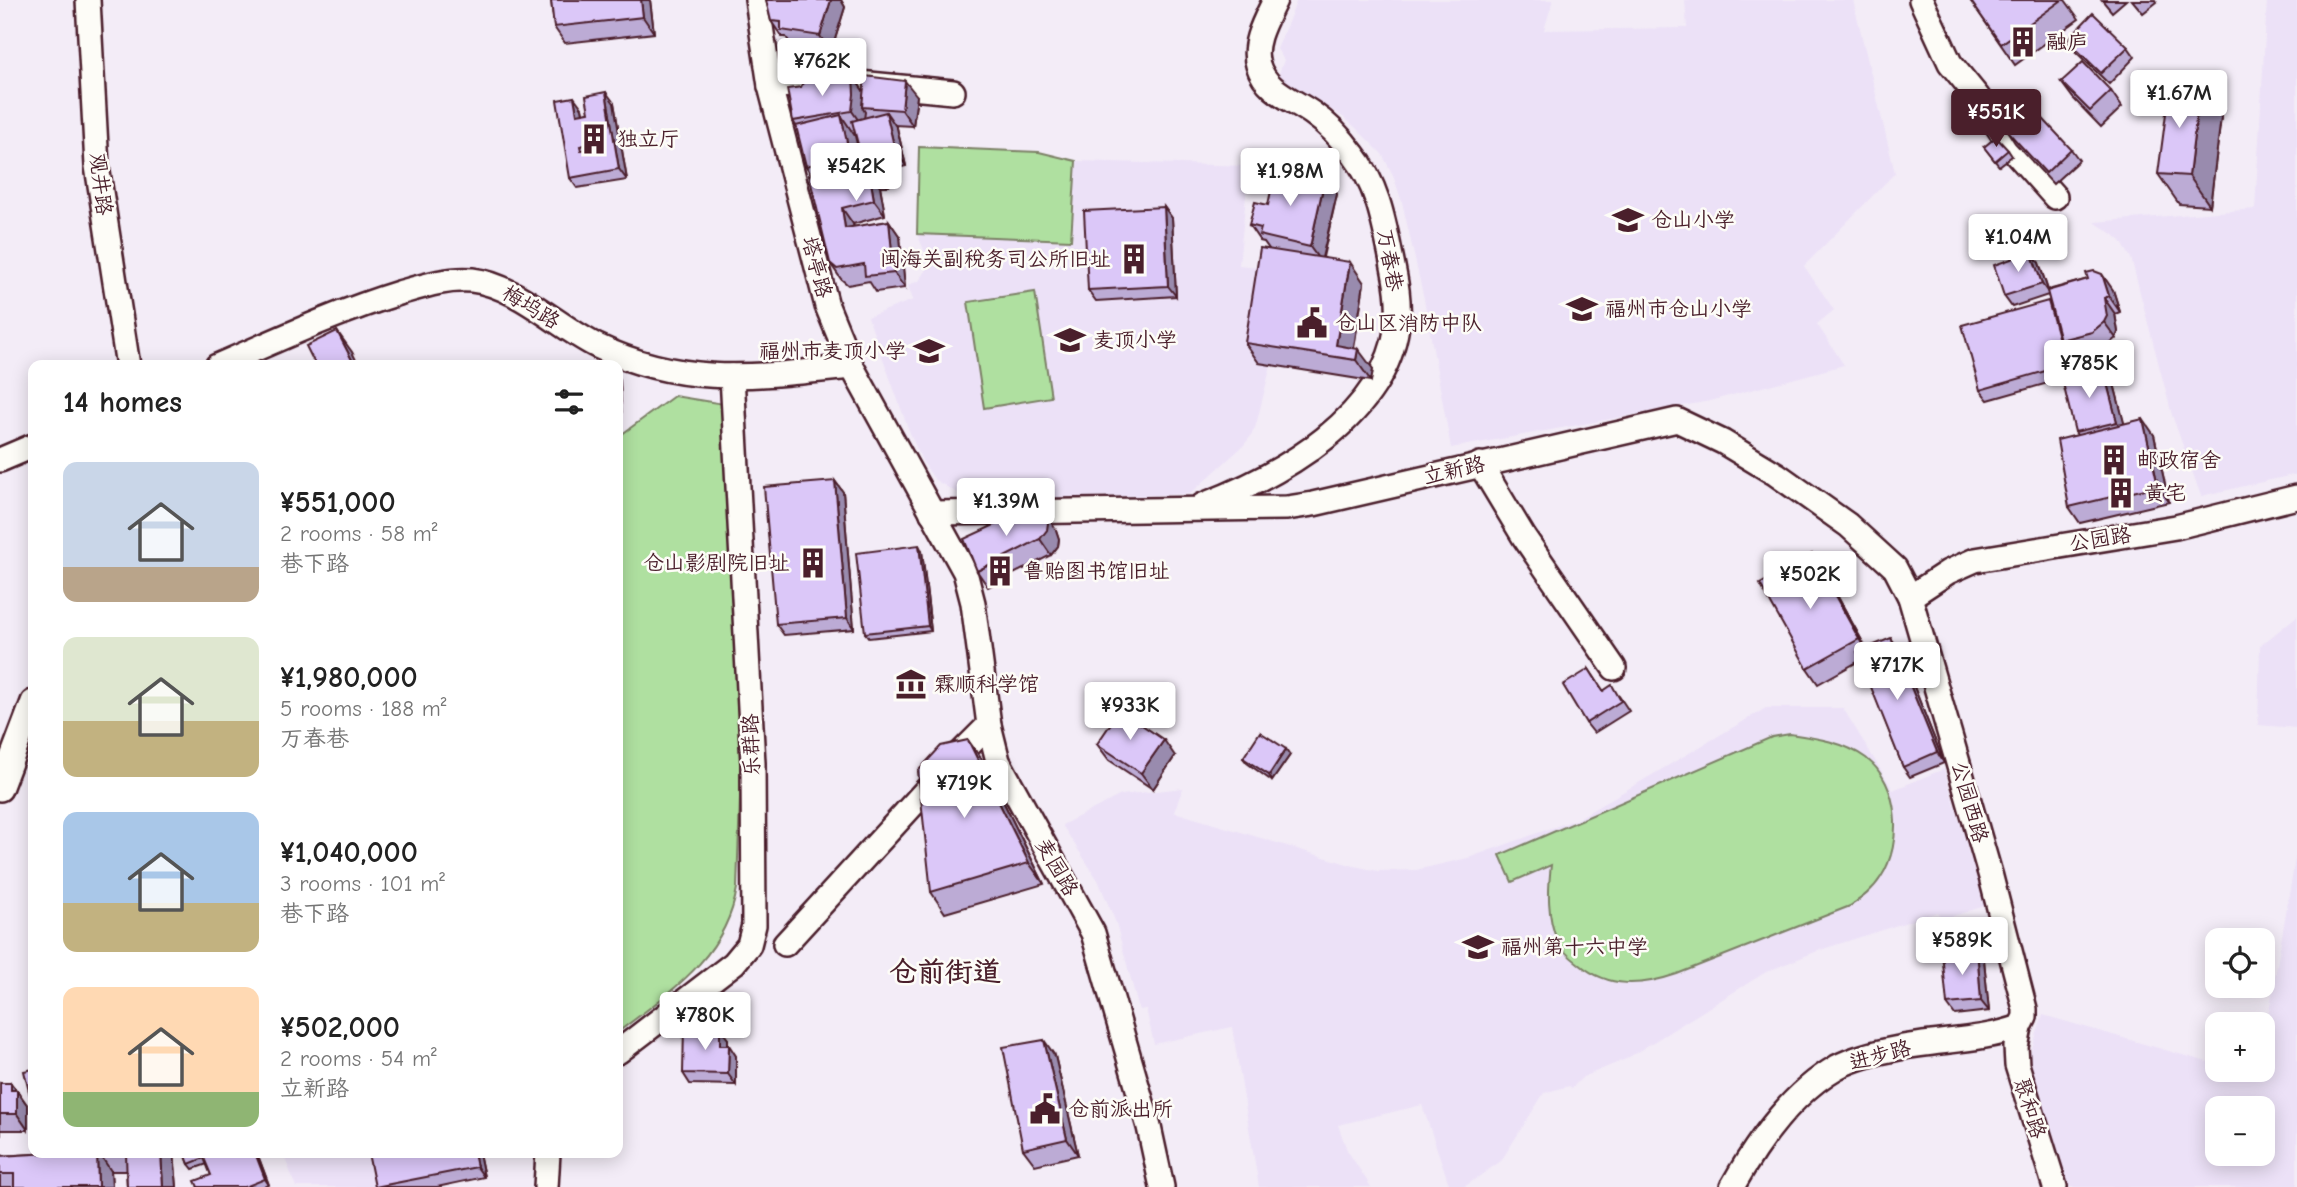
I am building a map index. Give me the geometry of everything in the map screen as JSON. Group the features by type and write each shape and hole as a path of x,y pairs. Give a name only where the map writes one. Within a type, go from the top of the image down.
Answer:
{"street":[{"name":"观井路","path":"88,0 97,166 127,360"},
{"name":"塔亭路","path":"757,0 770,86 827,306 852,367"},
{"name":"万春巷","path":"1190,510 1232,493 1286,464 1345,422 1378,380 1393,347 1398,324 1396,280 1382,213 1364,169 1325,124 1311,112 1278,93 1257,65 1256,49 1275,0"},
{"path":"1921,0 1950,62 2015,152 2055,197"},
{"path":"770,86 859,83 953,92"},
{"name":"梅坞路","path":"231,360 359,305 432,283 470,280 509,290 597,346 635,361 686,374 732,376 852,367"},
{"name":"麦园路","path":"852,367 965,572 970,587 989,725 998,761 1093,933 1149,1127 1162,1187"},
{"name":"乐群路","path":"623,1048 734,963 749,945 754,925 753,763 732,376"},
{"name":"立新路","path":"932,513 1264,509 1313,504 1677,420 1696,427 1743,454 1848,524 1895,568 1909,597"},
{"path":"0,460 28,448"},
{"path":"1480,464 1524,537 1614,668"},
{"name":"公园路","path":"1909,597 1948,572 1975,560 2176,527 2297,497"},
{"name":"公园西路","path":"1909,597 1984,851 2022,1018"},
{"path":"0,789 28,715"},
{"path":"785,944 989,725"},
{"name":"进步路","path":"1732,1187 1757,1147 1785,1113 1806,1090 1840,1066 1865,1055 1899,1048 1999,1035 2022,1018"},
{"name":"聚和路","path":"2022,1018 2016,1047 2017,1065 2055,1187"},
{"path":"545,1187 548,1158"}],"shaded area":[{"name":"仓山小学","path":"1297,0 1553,0 1544,30 1687,28 1685,0 1853,0 1895,173 1804,266 1834,310 1817,324 1844,365 1710,401 1451,448 1424,299 1402,202 1393,175 1382,154 1355,127 1278,76 1284,60 1277,49"},
{"path":"2267,0 2297,0 2297,474 2201,496 2172,415 2131,258 2121,241 2094,222 2255,209"},
{"name":"麦顶小学","path":"919,147 1039,152 1076,161 1249,166 1239,265 1274,269 1271,365 1256,425 1243,446 1190,494 991,500 959,494 935,480 922,461 908,428 868,317 913,300 908,285 919,281 925,272 925,252 917,234"},
{"path":"2297,616 2297,728 2258,725 2260,646"},
{"name":"福州第十六中学","path":"1766,708 1843,708 1893,790 1944,769 1985,906 1940,920 1938,912 1820,950 1766,972 1626,1059 1583,1077 1572,1088 1569,1086 1544,1093 1501,1161 1464,1187 1450,1187 1422,1105 1338,1125 1347,1150 1371,1187 1259,1187 1232,1027 1154,1044 1146,1009 1139,1010 1116,923 1098,880 1062,825 1121,795 1183,788 1174,812 1354,866 1378,871 1416,870 1468,858 1577,819"},
{"path":"2297,848 2297,1187 2064,1187 2024,1072 2043,1015 2205,1061 2205,1082 2275,1082 2275,1012 2269,1012 2271,998 2275,998 2275,977"},
{"path":"285,1158 375,1158 380,1187 296,1187"}],"green space":[{"path":"919,147 1039,152 1076,161 1071,240 917,234"},
{"path":"1035,292 1051,397 984,408 968,302"},
{"path":"674,396 724,404 741,767 737,888 731,912 721,934 693,971 623,1028 623,433"},
{"path":"1790,734 1849,748 1866,758 1886,783 1894,814 1893,848 1881,877 1863,897 1850,906 1677,974 1651,981 1626,983 1602,978 1590,972 1559,944 1550,912 1551,865 1512,882 1500,855 1772,737"}],"building":[{"path":"551,0 641,0 643,17 554,27"},
{"path":"766,0 831,0 820,36 781,30 781,22 771,21"},
{"path":"1970,0 2062,0 2001,44"},
{"path":"2093,13 2128,47 2101,73 2067,40"},
{"path":"2083,62 2111,91 2090,111 2061,82"},
{"path":"853,76 852,111 793,121 787,89 801,87 804,80"},
{"path":"865,76 905,81 902,110 862,107"},
{"path":"2170,83 2200,87 2189,176 2158,174"},
{"name":"独立厅","path":"606,92 619,169 570,178 557,100 574,97 577,114 589,112 586,96","holes":["600,142 600,147 581,150 580,146"]},
{"path":"2033,108 2071,149 2046,173 2008,132"},
{"path":"886,112 895,150 874,155 878,170 869,170 874,200 842,208 845,228 889,221 894,273 865,276 864,264 837,269 830,263 809,175 862,160 852,121"},
{"path":"841,115 850,156 806,166 796,126"},
{"path":"1996,137 2008,150 1995,161 1984,147"},
{"path":"1276,167 1325,178 1310,247 1259,235 1261,228 1249,225 1255,202 1268,205"},
{"name":"闽海关副税务司公所旧址","path":"1164,207 1168,286 1088,290 1084,211"},
{"name":"仓山区消防中队","path":"1260,248 1350,262 1336,345 1358,349 1356,360 1245,343"},
{"path":"2031,252 2042,284 2004,296 1994,265"},
{"path":"2094,271 2102,274 2109,296 2104,298 2107,316 2092,332 2060,340 2047,291 2088,279 2086,273"},
{"path":"2048,301 2066,365 1980,390 1962,325"},
{"path":"337,331 352,360 313,360 306,346"},
{"path":"2103,368 2117,422 2075,432 2062,379"},
{"path":"2143,419 2158,486 2069,507 2057,440"},
{"name":"仓山影剧院旧址","path":"835,481 847,618 776,624 764,487"},
{"path":"1027,510 1045,514 1047,530 1040,539 977,571 964,539"},
{"path":"919,545 928,626 865,633 856,553"},
{"path":"1812,554 1859,639 1807,668 1760,584"},
{"path":"1891,638 1937,752 1903,767 1857,652"},
{"path":"1589,669 1603,691 1612,685 1621,701 1586,723 1563,685"},
{"path":"1120,710 1164,740 1141,773 1097,744"},
{"path":"1260,732 1286,749 1269,775 1243,758"},
{"path":"968,740 1029,863 931,892 918,771 941,746"},
{"path":"1977,949 1981,1001 1947,1004 1942,953"},
{"path":"684,1028 720,1029 720,1045 729,1045 728,1074 683,1073"},
{"name":"仓前派出所","path":"1044,1040 1067,1139 1023,1149 1003,1047"},
{"path":"28,1070 28,1087 24,1071"},
{"path":"0,1083 11,1083 11,1090 17,1090 17,1114 0,1114"},
{"path":"28,1154 28,1158 97,1158 98,1187 14,1187 14,1174 0,1174 0,1156"},
{"path":"126,1158 161,1158 163,1187 127,1187"},
{"path":"187,1158 204,1158 189,1164"},
{"path":"204,1158 257,1158 265,1179 245,1187 198,1187 195,1181 211,1175"},
{"path":"369,1158 475,1158 477,1167 375,1187"}],"place":[{"name":"融庐","path":"2023,42"},
{"name":"独立厅","path":"594,139"},
{"name":"仓山小学","path":"1628,220"},
{"name":"闽海关副税务司公所旧址","path":"1134,259"},
{"name":"福州市仓山小学","path":"1582,309"},
{"name":"仓山区消防中队","path":"1312,323"},
{"name":"麦顶小学","path":"1070,340"},
{"name":"福州市麦顶小学","path":"929,351"},
{"name":"邮政宿舍","path":"2114,460"},
{"name":"黄宅","path":"2121,493"},
{"name":"仓山影剧院旧址","path":"813,563"},
{"name":"鲁贻图书馆旧址","path":"1000,571"},
{"name":"霖顺科学馆","path":"911,684"},
{"name":"福州第十六中学","path":"1478,947"},
{"name":"仓前派出所","path":"1045,1109"}],"district":[{"name":"仓前街道","path":"945,972"}]}
